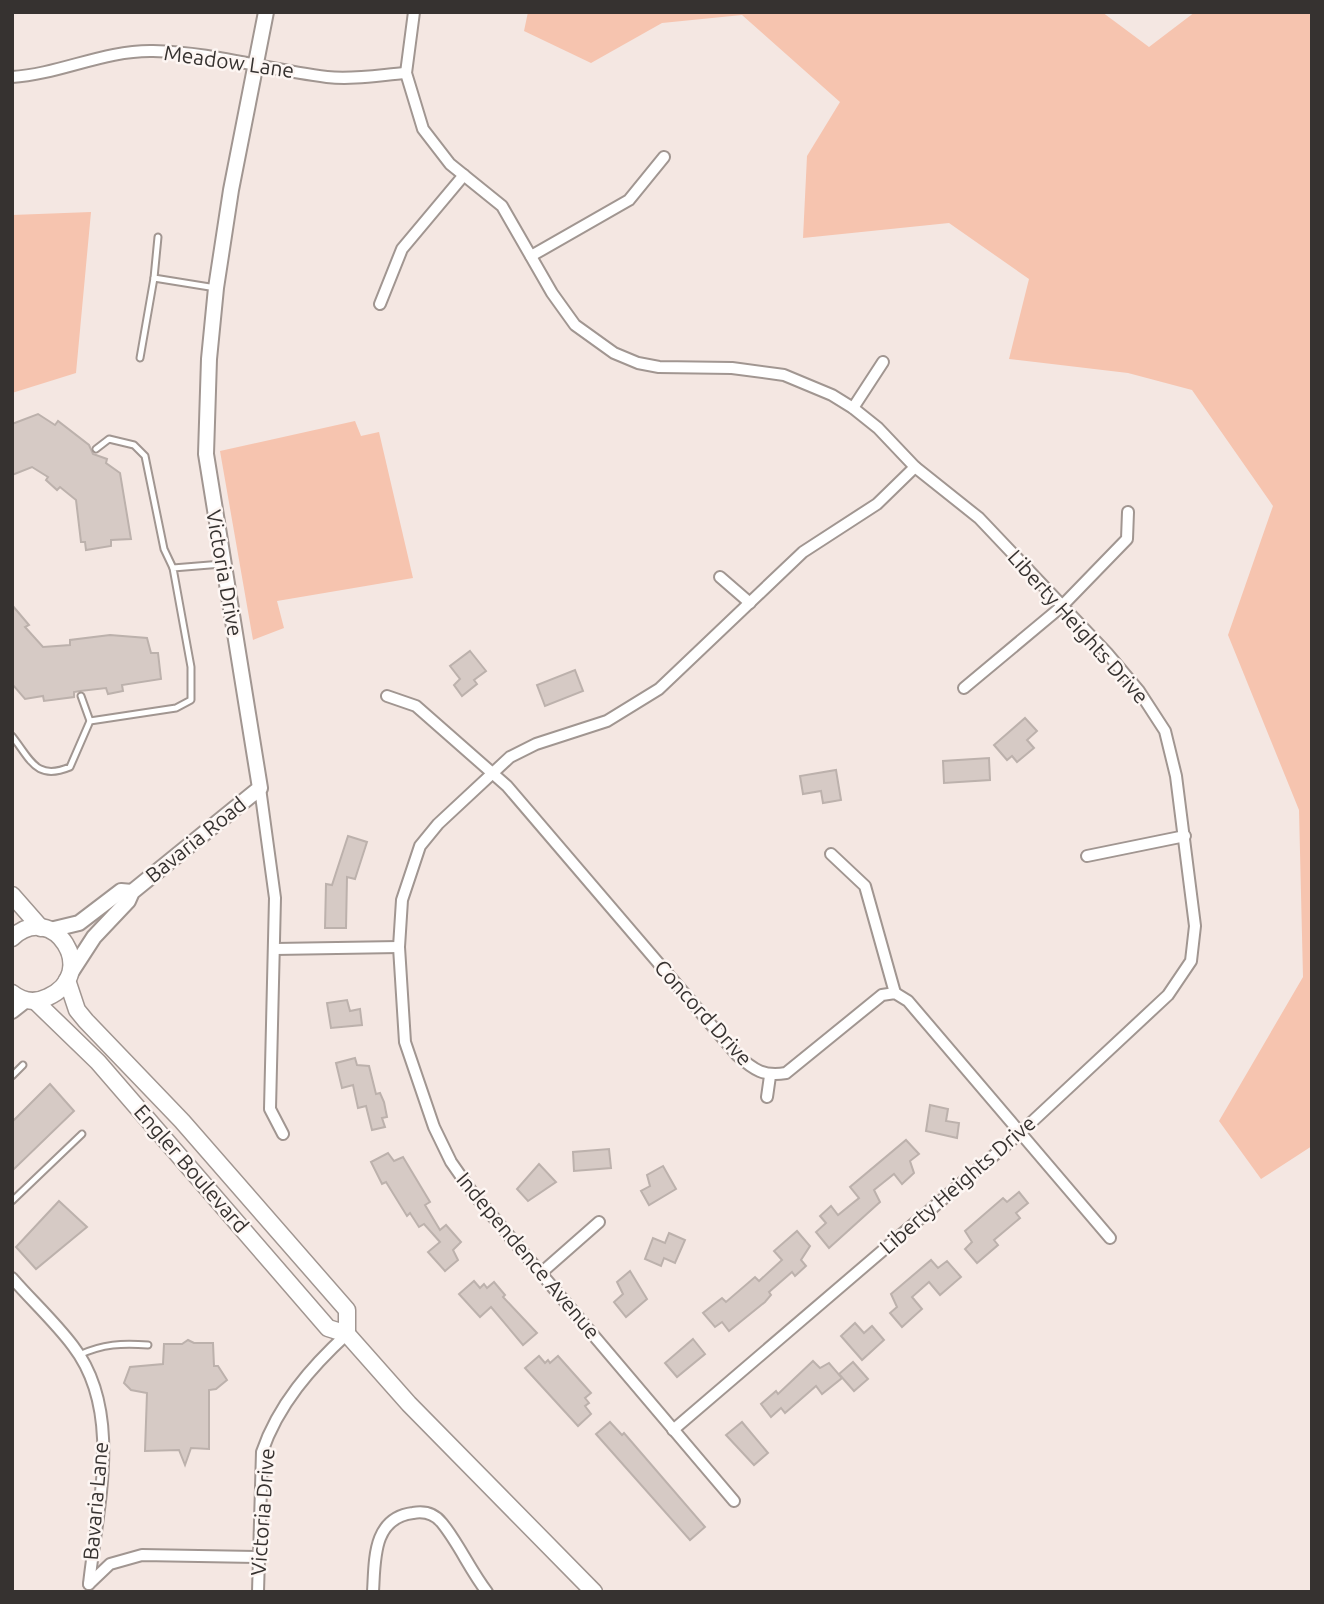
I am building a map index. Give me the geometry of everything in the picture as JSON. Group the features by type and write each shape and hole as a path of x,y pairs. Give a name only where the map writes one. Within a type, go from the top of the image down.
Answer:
{"main road":[{"path":"12,895 45,929"},
{"path":"12,938 23,930 45,929"},
{"name":"Engler Boulevard","path":"45,929 69,948 72,962 69,977 77,1010 173,1112 347,1310 347,1334"},
{"path":"24,998 56,993 69,977"},
{"name":"Engler Boulevard","path":"24,998 107,1072 328,1328 347,1334 409,1404 594,1592"}],"street":[{"name":"Victoria Drive","path":"266,12 231,190 216,288 209,359 206,454 275,898 270,1109 284,1133"},
{"name":"Liberty Heights Drive","path":"414,12 406,73 424,129 435,148 502,206 575,325 614,353 659,367 732,368 784,375 832,395 853,408 915,467 979,517 1139,691 1165,731 1176,776 1195,926 1191,961 1168,995 1020,1133 673,1430"},
{"name":"Meadow Lane","path":"12,77 119,53 189,53 346,78 406,73"},
{"path":"531,256 629,200 664,157"},
{"path":"380,304 402,249 464,175"},
{"path":"853,408 883,362"},
{"name":"Independence Avenue","path":"734,1501 471,1192 451,1162 434,1128 405,1042 399,947 402,900 420,846 491,772 510,757 536,744 607,721 659,689 803,552 877,504 915,467"},
{"path":"964,688 1061,607 1128,539 1128,512"},
{"path":"720,577 750,603"},
{"name":"Concord Drive","path":"387,696 416,706 491,772 737,1055 754,1070 770,1076 786,1073 882,995 895,993"},
{"name":"Bavaria Road","path":"69,977 99,931 128,901 132,892 260,788"},
{"path":"1087,856 1185,836"},
{"path":"831,854 865,886 895,993 908,1001 1110,1238"},
{"name":"Bavaria Road","path":"45,929 79,923 121,891 132,892"},
{"path":"275,949 399,947"},
{"path":"12,1011 24,998"},
{"path":"767,1097 770,1076"},
{"path":"541,1273 599,1222"},
{"name":"Bavaria Lane","path":"12,1278 79,1355 92,1378 102,1420 103,1451 89,1584 110,1564 142,1555 259,1557"},
{"name":"Victoria Drive","path":"258,1592 262,1452 290,1397 313,1366 347,1334"},
{"path":"373,1592 376,1544 383,1530 407,1514 425,1511 440,1521 487,1592"}],"lane":[{"path":"140,358 158,237"},
{"path":"154,278 216,288"},
{"path":"90,721 176,708 191,700 191,667 173,568 164,549 145,456 134,445 109,439 96,449"},
{"path":"173,568 222,564"},
{"path":"12,736 38,769 54,773 69,767 90,721 81,696"},
{"path":"12,1076 23,1065"},
{"path":"12,1201 82,1134"},
{"path":"79,1355 100,1346 117,1343 148,1345"}],"shaded area":[{"path":"528,12 1102,12 1149,47 1195,12 1312,12 1312,1146 1261,1179 1219,1121 1303,977 1299,810 1228,635 1273,506 1192,390 1128,373 1009,359 1029,279 949,223 803,238 807,156 840,102 742,15 662,23 591,63 524,31"},
{"path":"91,212 76,373 12,393 12,215"},
{"path":"355,421 361,436 379,432 413,578 277,601 284,628 253,640 220,451"}],"building":[{"path":"38,414 55,425 58,421 89,445 93,454 107,459 106,463 120,473 131,539 111,540 111,546 86,550 85,542 81,542 76,500 60,487 57,490 46,480 48,477 32,467 12,475 12,424"},
{"path":"12,605 29,625 25,627 43,647 70,645 70,640 110,635 147,638 151,653 158,653 161,679 122,685 123,691 108,694 106,688 74,692 74,697 44,701 43,696 25,699 12,684"},
{"path":"470,651 486,671 474,680 477,684 462,696 454,685 460,679 450,666"},
{"path":"575,670 583,691 545,706 537,685"},
{"path":"1025,718 1037,731 1027,740 1034,748 1017,762 1012,756 1007,760 994,745"},
{"path":"989,758 990,780 944,783 943,761"},
{"path":"836,770 841,800 823,803 821,791 803,794 800,776"},
{"path":"348,836 367,842 355,879 347,877 346,928 325,928 326,884 332,885"},
{"path":"347,1000 350,1011 360,1009 362,1025 331,1028 327,1003"},
{"path":"355,1058 357,1065 369,1066 376,1094 380,1093 384,1102 387,1117 382,1118 385,1127 372,1130 366,1106 358,1108 353,1085 342,1088 336,1063"},
{"path":"50,1084 74,1111 12,1171 12,1122"},
{"path":"930,1105 948,1109 946,1121 959,1123 957,1138 926,1131"},
{"path":"906,1140 919,1154 910,1161 914,1173 902,1184 894,1174 874,1190 880,1202 829,1248 816,1232 826,1223 820,1216 831,1206 838,1215 859,1198 850,1187"},
{"path":"609,1149 611,1168 574,1171 573,1152"},
{"path":"388,1153 394,1161 403,1157 430,1202 425,1205 440,1230 446,1225 461,1242 453,1250 458,1260 445,1271 428,1252 440,1242 424,1224 419,1227 410,1213 407,1216 386,1182 382,1184 371,1162"},
{"path":"539,1164 556,1182 528,1201 517,1189"},
{"path":"663,1166 676,1189 649,1205 641,1191 650,1186 647,1175"},
{"path":"1019,1192 1028,1203 1016,1213 1020,1218 994,1240 998,1245 977,1263 965,1249 972,1242 965,1231 1003,1198 1007,1202"},
{"path":"59,1201 87,1227 36,1269 16,1247"},
{"path":"797,1231 810,1246 801,1260 806,1266 795,1276 792,1272 769,1292 771,1295 765,1302 729,1331 722,1322 715,1327 703,1313 722,1298 726,1302 755,1277 759,1281 782,1260 774,1251"},
{"path":"669,1233 685,1240 675,1263 664,1258 661,1266 645,1259 653,1238 665,1243"},
{"path":"931,1260 938,1268 947,1261 961,1277 940,1295 929,1282 912,1297 922,1309 902,1327 890,1313 897,1307 891,1294"},
{"path":"630,1271 647,1299 626,1317 614,1302 623,1294 617,1282"},
{"path":"474,1281 480,1288 484,1284 487,1288 494,1282 505,1295 503,1297 537,1333 523,1345 491,1307 480,1317 459,1294"},
{"path":"855,1323 864,1333 872,1326 884,1340 862,1360 841,1336"},
{"path":"693,1339 705,1354 677,1377 665,1363"},
{"path":"188,1340 194,1343 213,1343 214,1366 218,1366 227,1380 216,1389 209,1390 209,1449 191,1448 185,1465 179,1450 145,1451 147,1393 131,1390 124,1383 130,1367 163,1364 164,1344 182,1344"},
{"path":"539,1356 545,1363 548,1360 550,1363 558,1356 591,1393 585,1398 589,1403 585,1406 591,1414 578,1426 525,1368"},
{"path":"813,1361 820,1368 829,1363 842,1378 822,1394 816,1386 785,1413 781,1408 771,1417 761,1404 776,1391 778,1394"},
{"path":"853,1362 868,1379 854,1391 839,1374"},
{"path":"610,1422 622,1435 624,1433 705,1527 690,1540 596,1434"},
{"path":"742,1422 768,1453 754,1465 726,1435"}]}
